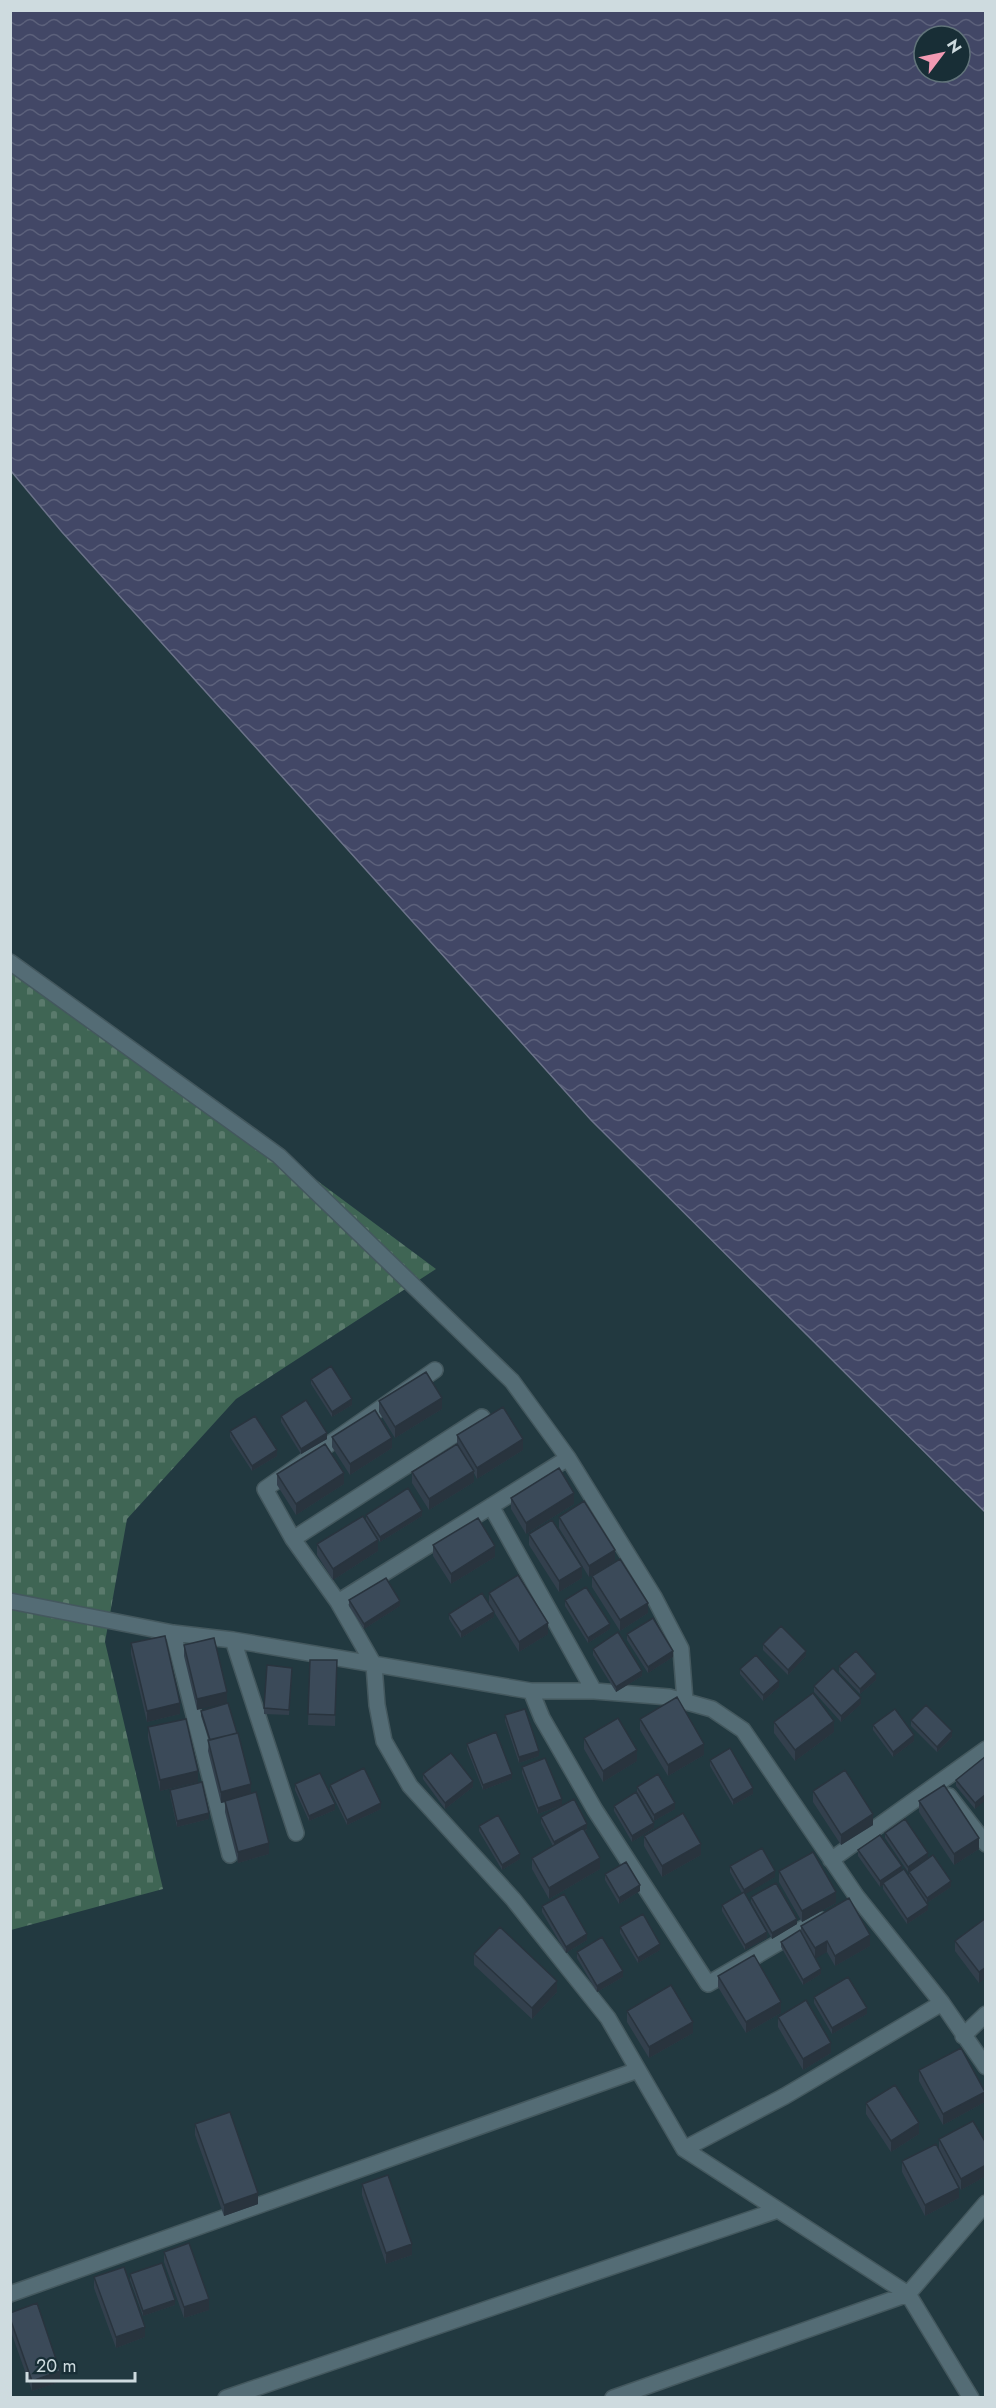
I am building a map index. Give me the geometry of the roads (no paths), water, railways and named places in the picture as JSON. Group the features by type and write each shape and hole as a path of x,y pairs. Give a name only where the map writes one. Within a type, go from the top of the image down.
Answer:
{"street":[{"path":"10,962 279,1156 512,1381 568,1458 654,1597 681,1648 685,1701"},
{"path":"435,1370 266,1489 292,1539 338,1602 374,1665 377,1705 384,1740 410,1786 513,1899 608,2018 684,2149 908,2294 971,2397"},
{"path":"292,1539 482,1417"},
{"path":"338,1602 568,1458"},
{"path":"491,1506 594,1691"},
{"path":"10,1600 172,1633 233,1640 531,1690 594,1691 669,1697 712,1709 743,1730 831,1860 852,1900 942,2003 986,2067"},
{"path":"172,1633 230,1855"},
{"path":"233,1640 296,1833"},
{"path":"531,1690 542,1718 595,1810 708,1984 828,1914"},
{"path":"831,1860 986,1749"},
{"path":"940,1784 986,1844"},
{"path":"684,2149 785,2096 942,2003"},
{"path":"963,2036 986,2014"},
{"path":"10,2294 638,2070"},
{"path":"613,2397 908,2294 986,2203"},
{"path":"226,2397 778,2210"}],"water":[{"path":"10,11 985,11 985,1512 591,1120 62,532 11,471"}]}
